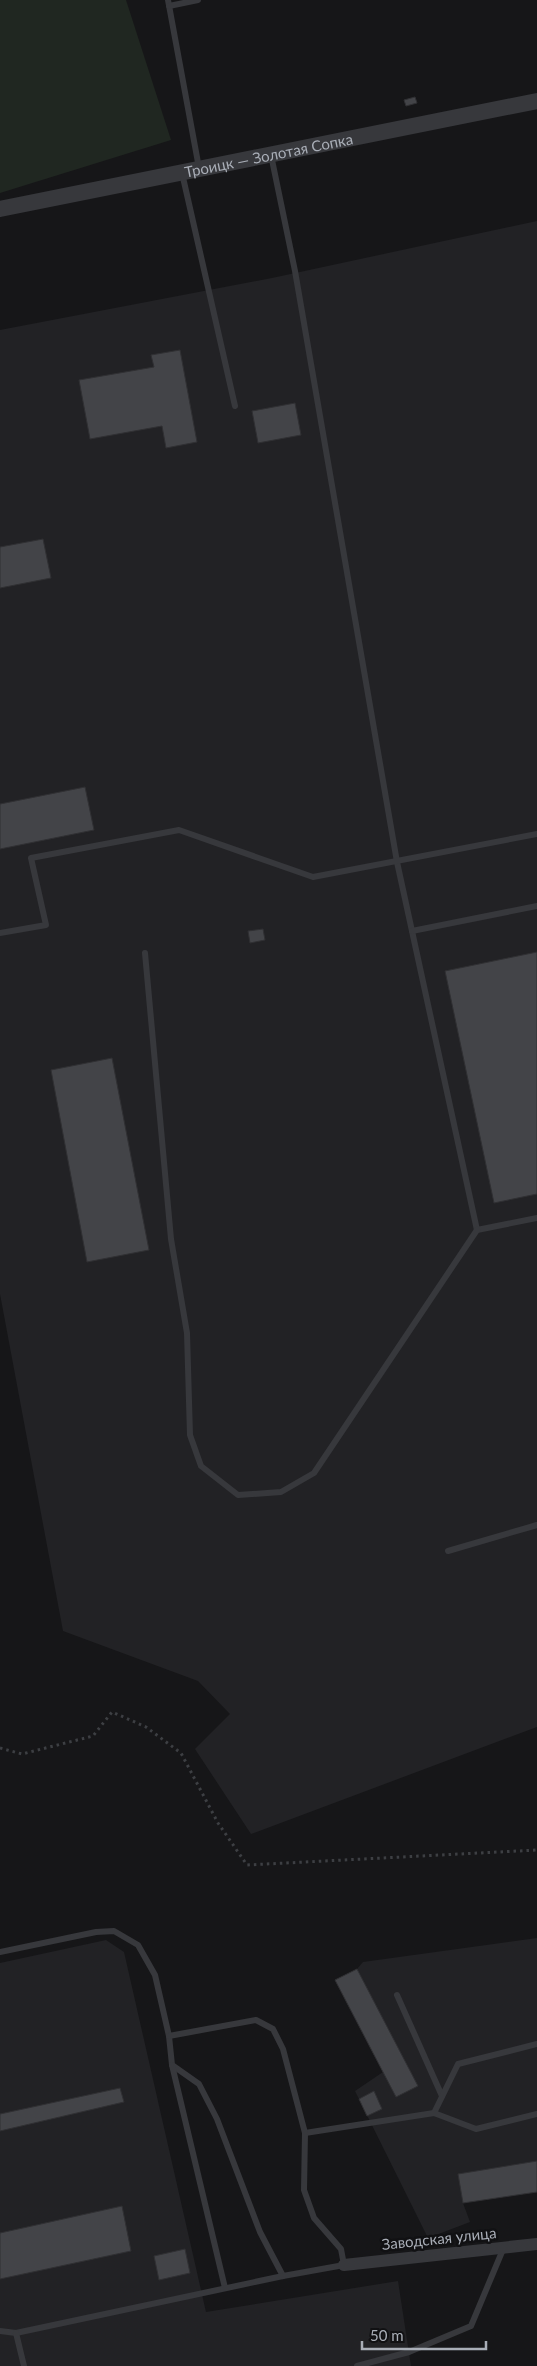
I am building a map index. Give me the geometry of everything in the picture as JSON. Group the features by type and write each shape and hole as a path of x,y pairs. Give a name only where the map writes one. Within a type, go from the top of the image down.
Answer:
{"street":[{"name":"Троицк — Золотая Сопка","path":"0,209 537,101"},
{"name":"Заводская улица","path":"344,2266 537,2244"}],"lane":[{"path":"198,0 169,3 199,170"},
{"path":"271,155 295,271 397,862 477,1230"},
{"path":"182,173 235,406"},
{"path":"0,933 46,925 31,858 179,830 313,876 397,862 537,834"},
{"path":"412,931 537,906"},
{"path":"145,953 171,1239 187,1333 190,1435 200,1466 238,1495 281,1492 314,1473 477,1230 537,1218"},
{"path":"448,1551 537,1525"},
{"path":"0,1952 96,1932 114,1931 138,1945 155,1975 169,2036 172,2065 224,2288"},
{"path":"398,1995 442,2096"},
{"path":"0,2331 16,2333 224,2288 344,2266 341,2249 314,2218 304,2190 305,2133 283,2049 273,2029 256,2020 169,2036"},
{"path":"434,2113 458,2064 537,2044"},
{"path":"172,2065 199,2084 217,2119 260,2232 283,2276"},
{"path":"305,2133 434,2113 476,2129 537,2114"},
{"path":"357,2366 409,2352 471,2326 504,2248"},
{"path":"16,2333 24,2366"}],"path":[{"path":"0,1748 22,1754 93,1736 112,1712 146,1726 181,1753 218,1823 247,1865 537,1850"}],"shaded area":[{"path":"0,0 126,0 171,140 0,193"},
{"path":"537,221 537,1727 251,1834 195,1749 230,1714 198,1681 63,1631 0,1294 0,330 272,278"},
{"path":"537,1938 537,2192 463,2203 470,2222 428,2238 355,2091 383,2072 335,1980 357,1969 363,1962"},
{"path":"106,1940 124,1952 206,2312 398,2281 411,2366 0,2366 0,1963"}],"building":[{"path":"415,97 417,103 406,106 404,100"},
{"path":"180,350 197,442 166,448 162,426 90,439 79,380 154,367 151,355"},
{"path":"295,403 301,435 258,443 252,411"},
{"path":"43,539 51,578 0,588 0,547"},
{"path":"85,787 94,830 0,849 0,804"},
{"path":"263,929 265,940 250,943 248,931"},
{"path":"537,952 537,1194 494,1203 445,971"},
{"path":"112,1058 149,1250 87,1262 51,1070"},
{"path":"357,1969 418,2086 396,2097 335,1980"},
{"path":"120,2088 124,2102 0,2131 0,2114"},
{"path":"374,2091 382,2109 367,2116 359,2099"},
{"path":"537,2161 537,2192 463,2203 458,2174"},
{"path":"122,2206 131,2251 0,2279 0,2233"},
{"path":"185,2249 190,2273 159,2280 154,2256"}]}
